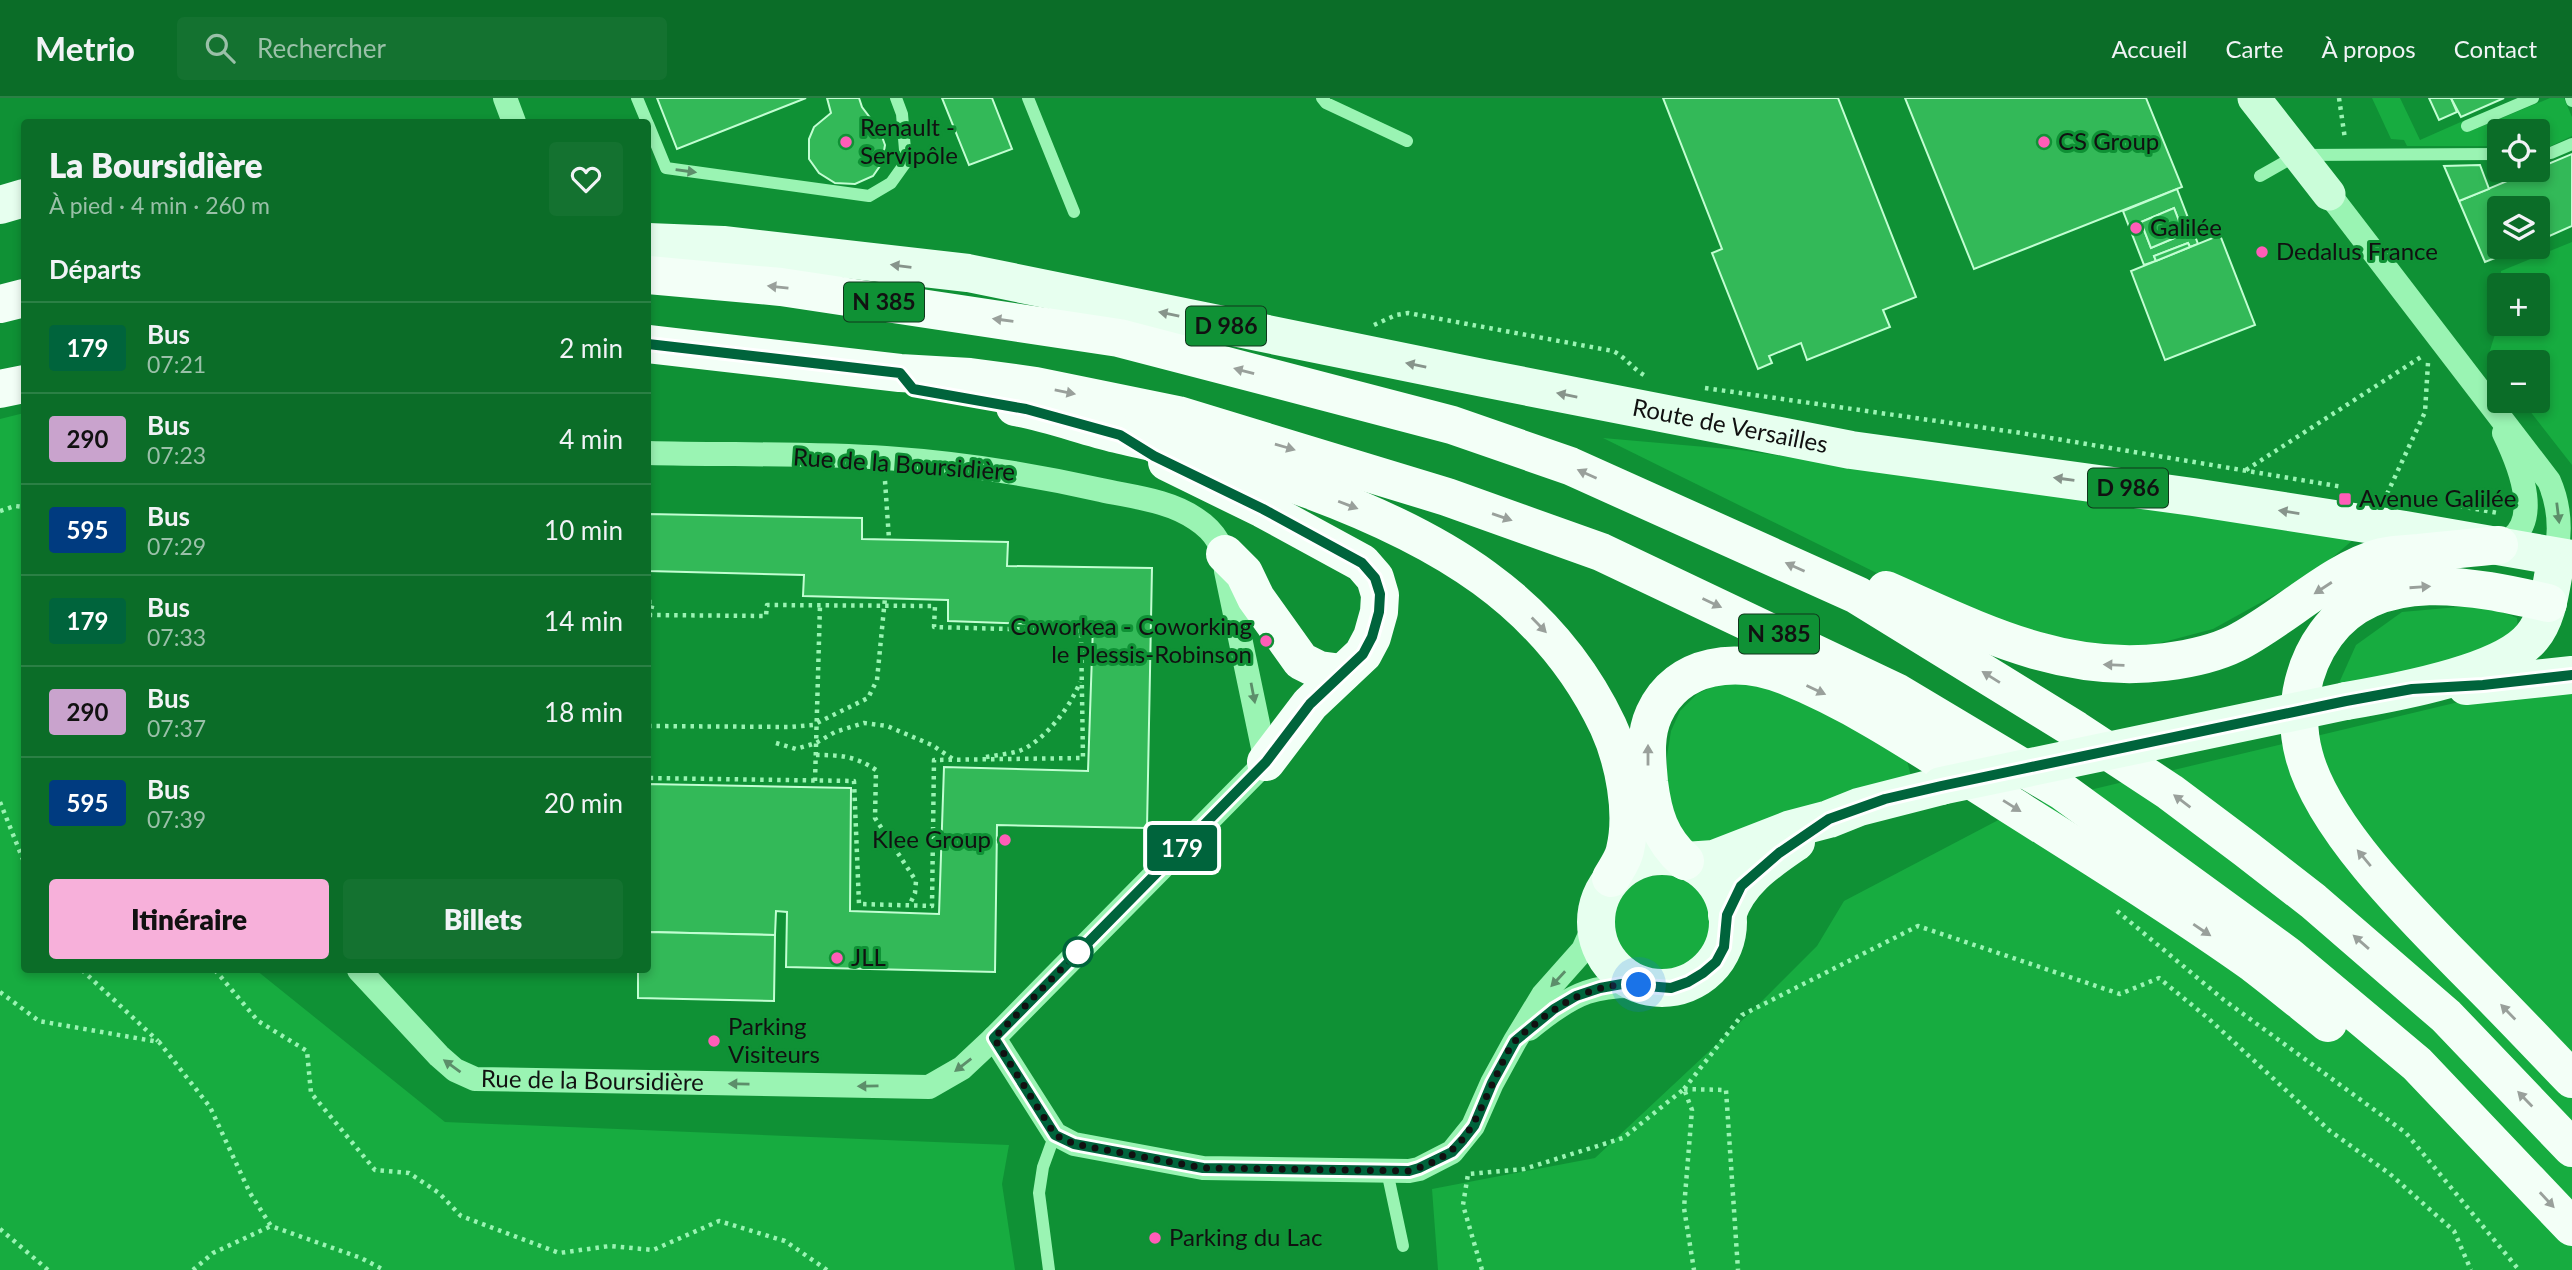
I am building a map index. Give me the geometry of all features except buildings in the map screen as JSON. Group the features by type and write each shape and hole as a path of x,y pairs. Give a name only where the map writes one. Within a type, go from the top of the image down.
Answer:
{"highway":[{"name":"N 385","path":"651,275 781,287 1119,338 1440,422 1570,466 1857,595 2076,730 2170,792 2313,901 2446,1016 2572,1148"},
{"path":"0,304 21,299"},
{"name":"N 385","path":"651,344 1036,386 1178,415 1447,497 1601,552 1898,693 2062,791 2287,955 2417,1064 2572,1227"},
{"path":"900,373 913,389 1026,409 1120,435 1147,439 1212,456 1379,517 1458,559 1494,583 1547,633 1588,689 1613,736 1626,784 1626,837 1621,861 1611,878"},
{"path":"0,389 21,385"},
{"path":"1120,435 1154,456 1263,509 1362,563 1375,578 1380,594 1379,612 1372,637 1363,654 1310,704 1266,762"},
{"path":"1857,595 1882,588 1979,631 2028,649 2070,660 2108,665 2142,665 2180,661 2236,643 2349,571 2383,556 2499,529"},
{"path":"1225,554 1244,573 1256,598 1301,661 1319,670 1342,673"},
{"path":"2560,605 2505,593 2449,586 2400,588 2376,596 2343,617 2317,647 2302,686 2300,716 2304,756 2313,780 2342,830 2425,928 2572,1079"},
{"path":"1685,861 1666,840 1654,814 1646,756 1654,714 1664,698 1678,685 1696,672 1714,666 1749,665 1787,676 1841,701 1914,744 2129,879 2256,966 2406,1085 2485,1158 2522,1173"}],"main road":[{"path":"2254,98 2329,194"},
{"path":"0,205 21,199"},
{"name":"Route de Versailles","path":"651,242 723,245 968,273 1469,376 1850,450 2193,497 2499,529"},
{"name":"D 986","path":"2499,529 2564,558"},
{"path":"1685,861 1702,870 1723,896 1727,915 1724,947 1716,962 1688,982 1671,988 1655,987 1633,980 1609,962 1598,939 1595,923 1602,892 1611,878 1626,866 1644,859 1663,857 1685,861 1714,859 1885,799 2412,689 2493,664 2510,655 2533,636 2560,605 2564,558"},
{"path":"2483,685 2547,665 2561,657 2572,646"},
{"path":"2412,689 2483,685 2572,675"},
{"path":"1727,915 1741,886 1757,870 1829,819"}],"street":[{"path":"505,98 513,119"},
{"path":"2329,194 2454,356 2487,389"},
{"path":"2499,413 2518,468 2526,508 2522,530 2516,537 2499,529"},
{"path":"2505,413 2554,492 2564,558"},
{"path":"2510,413 2547,454 2572,487"},
{"name":"Rue de la Boursidière","path":"362,973 439,1056 455,1070 475,1079 929,1087 962,1068 994,1038 1266,762 1226,571 1225,554 1208,528 1195,518 1161,503 1013,471 884,458 651,453"},
{"path":"994,1038 1055,1135 1074,1144 1203,1168 1409,1171 1452,1152 1474,1126 1492,1083 1515,1041 1543,995 1583,950 1595,923"},
{"path":"1515,1041 1554,1009 1576,996 1622,984 1655,987"}],"lane":[{"path":"637,98 645,119"},
{"path":"651,132 666,168 869,196 891,183 906,162 902,114 895,98"},
{"path":"1028,98 1074,212"},
{"path":"1322,98 1326,103 1407,141"},
{"path":"2466,126 2533,98"},
{"path":"2550,153 2572,144"},
{"path":"2260,176 2297,155 2487,154"},
{"path":"1049,1270 1039,1193 1043,1167 1055,1135"},
{"path":"1387,1171 1403,1246"}],"path":[{"path":"2339,98 2343,124"},
{"path":"1368,327 1408,313 1613,351 1633,368 1653,379"},
{"path":"2246,471 2428,352 2425,412 2387,494"},
{"path":"1703,387 2021,433 2349,488"},
{"path":"884,458 889,539"},
{"path":"2374,492 2399,496"},
{"path":"2448,504 2499,529"},
{"path":"0,511 21,507"},
{"path":"651,726 781,727 817,724 868,698 877,680 885,598"},
{"path":"651,615 766,616 766,605 935,606 934,627 1081,631 1083,758 934,760 932,906 859,904 854,781 651,778"},
{"path":"815,781 820,606"},
{"path":"975,760 1021,750 1051,728 1076,694 1082,678"},
{"path":"776,743 796,749 864,723 887,726 932,745 954,760"},
{"path":"816,755 840,755 862,760 876,771 874,818 916,881 915,893 909,906"},
{"path":"0,802 21,854"},
{"path":"2107,903 2224,1000 2406,1133 2519,1270"},
{"path":"1482,1270 1464,1205 1468,1174 1524,1169 1623,1138 1684,1089 1742,1015 1917,926 2120,994 2159,978 2208,1019 2330,1131 2390,1174 2454,1231 2471,1270"},
{"path":"85,973 159,1042 210,1107 250,1193 271,1226 361,1258 384,1270"},
{"path":"218,973 258,1021 307,1051 311,1093 375,1170 409,1173 439,1193 461,1216 559,1253 610,1246 653,1250 719,1221 785,1241 827,1270"},
{"path":"0,992 39,1021 159,1042"},
{"path":"1684,1089 1692,1110 1684,1208 1694,1270"},
{"path":"1684,1089 1726,1090 1738,1270"},
{"path":"193,1270 213,1253 271,1226"},
{"path":"0,1229 48,1270"}],"green space":[{"path":"2372,98 2400,98 2420,140 2463,121 2468,132 2487,124 2487,146 2407,146 2404,140 2391,139"},
{"path":"2550,98 2564,98 2572,117 2572,136 2551,146 2550,119 2499,119"},
{"path":"2572,242 2572,465 2531,413 2550,413 2550,350 2490,350 2494,336 2550,336 2550,273 2501,273 2530,259 2550,259 2550,251"},
{"path":"21,414 21,973 260,973 445,1122 1009,1145 1002,1184 1015,1270 0,1270 0,419"},
{"path":"1603,438 1740,450 2354,539 2316,572 2213,629 2141,648 2095,648 2012,625 1911,590"},
{"path":"2469,606 2495,609 2517,618 2518,631 2507,644 2354,686 2339,683 2356,645 2402,612"},
{"path":"1739,682 1765,686 1799,700 1906,757 1912,780 1697,846 1679,834 1667,798 1667,756 1671,731 1680,711 1697,694 1714,686"},
{"path":"2572,682 2572,1270 1438,1270 1432,1189 1595,1158 1750,1013 1817,946 1844,901 2027,805 2534,684"},
{"path":"1662,875 1680,879 1696,889 1706,905 1710,923 1706,941 1696,957 1680,967 1662,971 1644,967 1628,957 1618,941 1614,923 1618,905 1628,889 1644,879"}],"bus line":[{"name":"179","path":"651,344 900,373 913,389 1026,409 1120,435 1154,456 1263,509 1362,563 1375,578 1380,594 1379,612 1372,637 1363,654 1310,704 1266,762 994,1038 1055,1135 1074,1144 1203,1168 1409,1171 1452,1152 1474,1126 1492,1083 1515,1041 1554,1009 1576,996 1622,984 1671,988 1703,973 1716,962 1724,947 1727,915 1741,886 1779,853 1829,819 1859,807 1941,786 2346,701 2412,689 2483,685 2572,675"}],"place":[{"name":"Renault - Servipôle","path":"846,142"},
{"name":"CS Group","path":"2044,142"},
{"name":"Galilée","path":"2136,228"},
{"name":"Dedalus France","path":"2262,252"},
{"name":"Avenue Galilée","path":"2345,499"},
{"name":"Coworkea - Coworking le Plessis-Robinson","path":"1266,641"},
{"name":"Klee Group","path":"1005,840"},
{"name":"JLL","path":"837,958"},
{"name":"Parking Visiteurs","path":"714,1041"},
{"name":"Parking du Lac","path":"1155,1238"}],"route":[{"path":"1078,952 994,1038 1055,1135 1074,1144 1203,1168 1409,1171 1419,1168 1452,1152 1474,1126 1492,1083 1515,1041 1554,1009 1576,996 1622,984 1639,985"}]}
